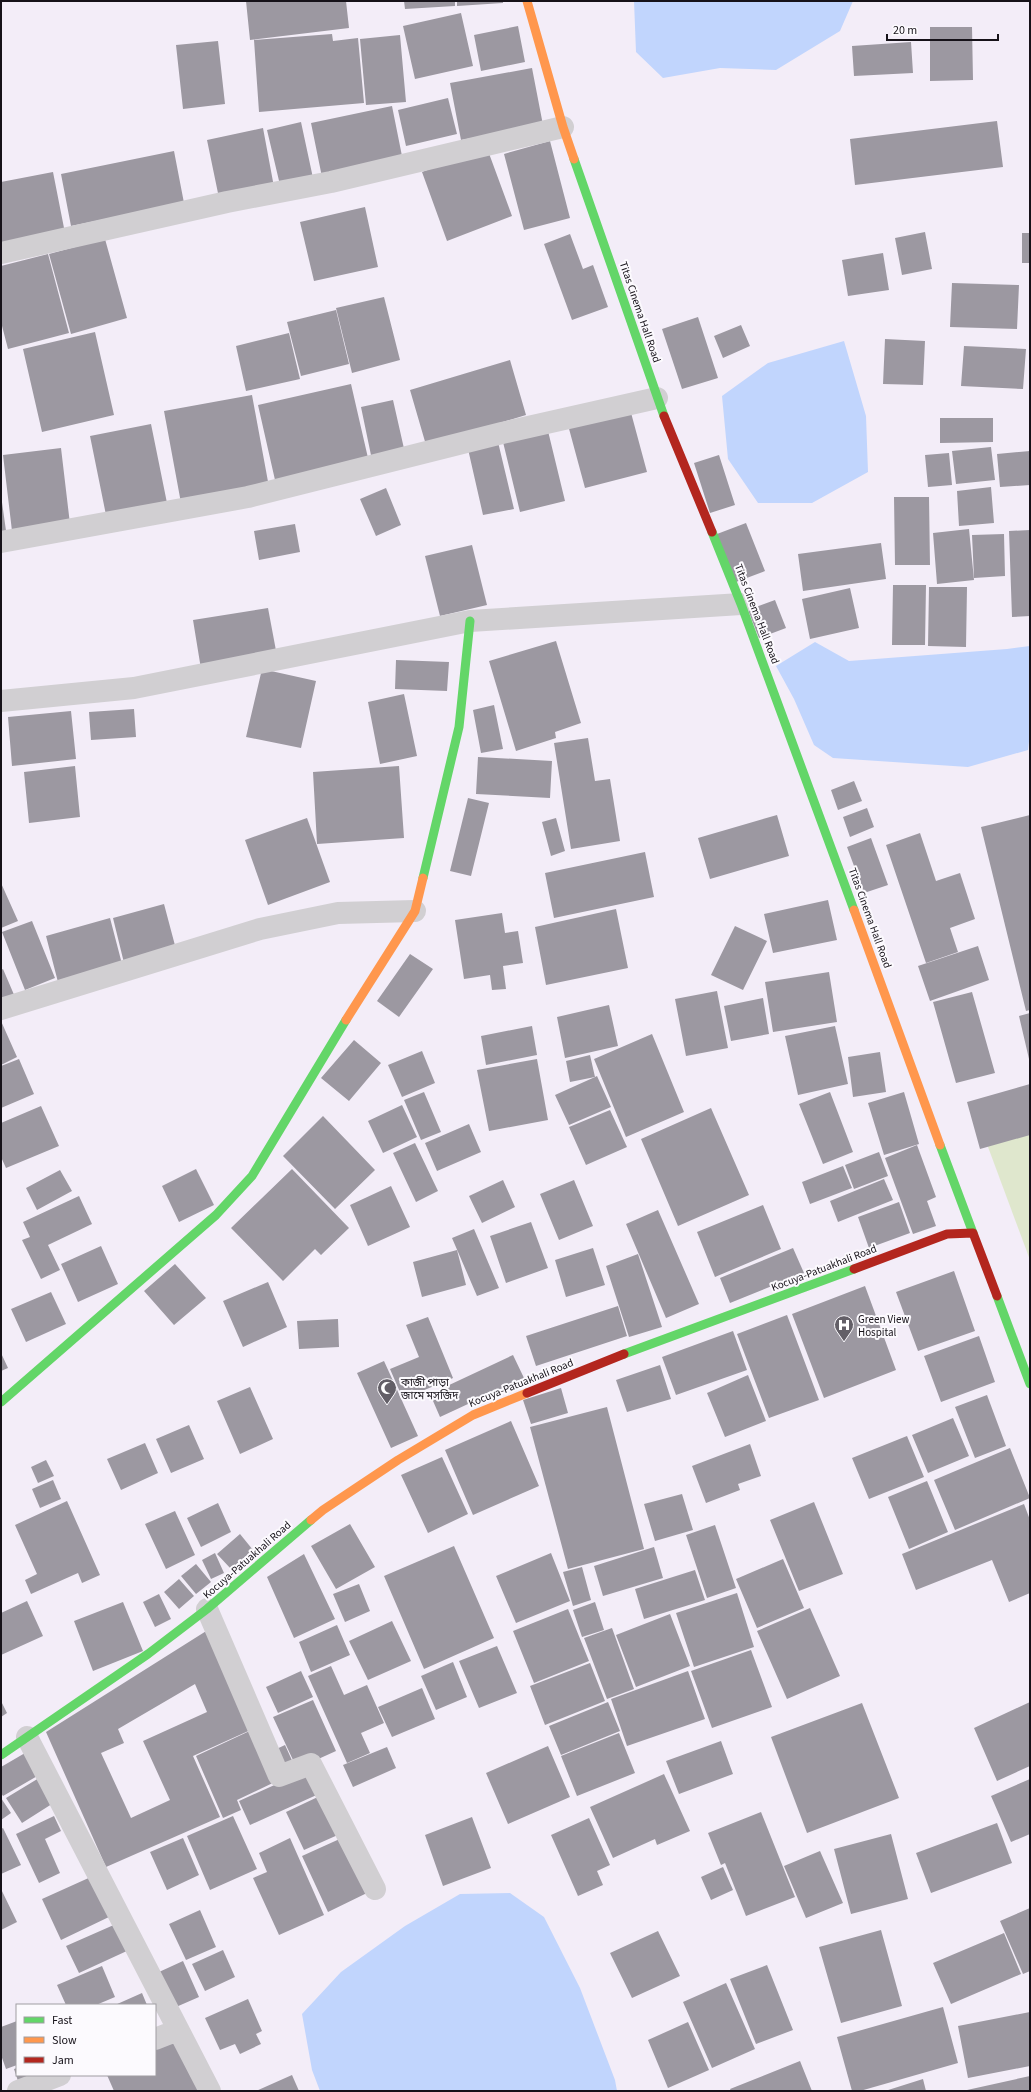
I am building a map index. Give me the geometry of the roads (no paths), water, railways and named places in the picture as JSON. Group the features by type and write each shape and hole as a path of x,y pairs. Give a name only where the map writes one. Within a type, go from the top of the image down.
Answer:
{"street":[{"name":"Titas Cinema Hall Road","path":"527,1 563,127 657,398 741,604 806,775 973,1233"},
{"path":"1,253 227,202 331,182 563,127"},
{"path":"1,542 248,497 502,433 657,398"},
{"path":"1,701 134,688 470,621 741,604"},
{"path":"1,1402 216,1215 252,1176 310,1077 415,911 459,727 470,621"},
{"path":"1,1009 260,929 338,913 415,911"},
{"name":"Kocuya-Patuakhali Road","path":"1,1755 148,1654 207,1609 324,1510 398,1460 473,1415 633,1350 795,1292 947,1234 963,1232 973,1233"},
{"path":"973,1233 1030,1384"},
{"path":"207,1609 280,1776 311,1764 375,1890"},
{"path":"27,1737 210,2091"},
{"path":"156,2039 178,2030"},
{"path":"18,2091 57,2076"}],"water":[{"path":"634,1 853,1 840,31 776,70 720,68 663,78 636,52"},
{"path":"844,341 866,416 868,472 812,503 758,503 728,459 722,396 768,363"},
{"path":"815,642 849,661 1030,646 1030,733 1028,750 968,767 833,758 814,745 794,699 776,666"},
{"path":"510,1893 544,1917 580,1988 615,2080 617,2091 320,2091 312,2070 302,2014 341,1972 405,1926 460,1894"}],"place":[{"name":"Green View Hospital","path":"844,1342"},
{"name":"কাজী পাড়া জামে মসজিদ","path":"387,1405"}]}
